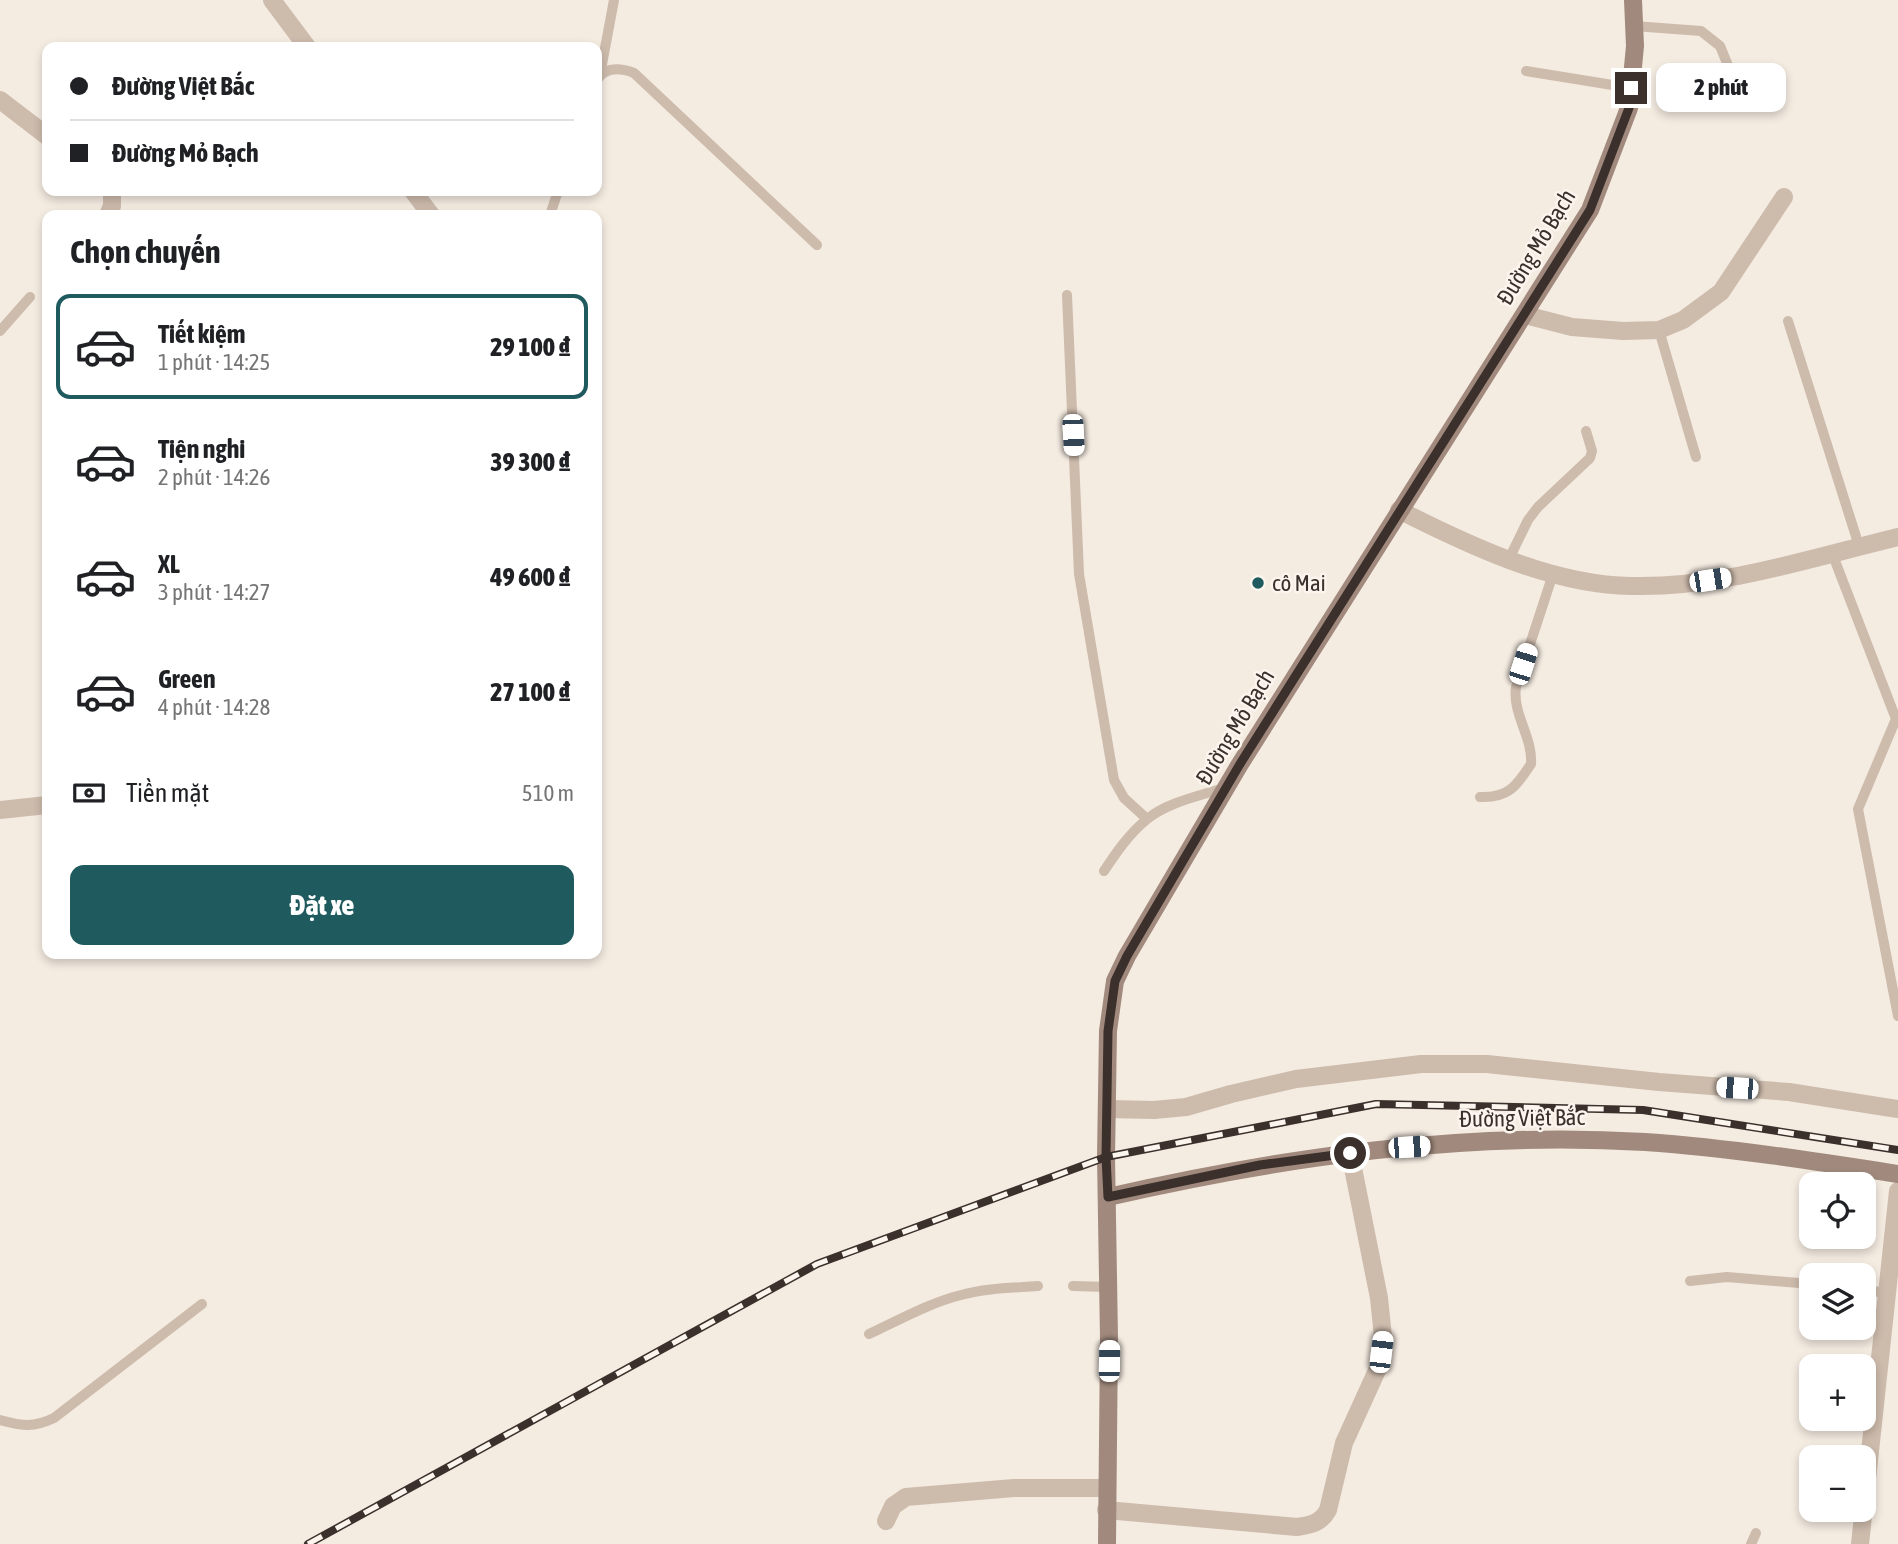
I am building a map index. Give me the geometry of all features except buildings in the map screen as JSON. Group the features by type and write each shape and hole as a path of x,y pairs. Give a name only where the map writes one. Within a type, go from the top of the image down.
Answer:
{"street":[{"path":"272,0 303,42"},
{"name":"Đường Mỏ Bạch","path":"1107,1544 1108,1031 1115,981 1133,944 1227,787 1590,210 1629,108 1635,46 1633,0"},
{"path":"0,100 42,132"},
{"path":"1525,315 1572,327 1623,331 1658,330 1684,320 1721,292 1784,197"},
{"path":"1399,510 1456,540 1553,574 1629,586 1691,583 1748,574 1898,537"},
{"path":"0,810 42,806"},
{"path":"1107,1109 1154,1110 1186,1107 1296,1079 1421,1064 1487,1064 1789,1092 1898,1109"},
{"name":"Đường Việt Bắc","path":"1108,1197 1260,1165 1386,1148 1499,1140 1644,1142 1774,1155 1898,1174"},
{"path":"1106,1510 1297,1527 1323,1518 1328,1510 1344,1443 1379,1366 1382,1337 1379,1298 1350,1153"},
{"path":"1860,1544 1898,1191"},
{"path":"886,1521 893,1506 906,1497 1014,1488 1106,1488"}],"lane":[{"path":"602,58 614,0"},
{"path":"1634,26 1701,31 1720,46 1728,68"},
{"path":"602,75 611,69 621,68 634,74 817,245"},
{"path":"1525,71 1631,88"},
{"path":"1067,295 1079,574 1114,780 1124,798 1147,820"},
{"path":"0,331 30,297"},
{"path":"1788,321 1859,546"},
{"path":"1658,330 1696,457"},
{"path":"1510,559 1520,534 1533,513 1590,458 1592,451 1586,431"},
{"path":"1832,553 1896,719 1858,809 1898,1016"},
{"path":"1480,797 1497,798 1506,793 1531,764 1531,746 1514,697 1553,574"},
{"path":"1104,871 1125,841 1163,809 1227,787"},
{"path":"1690,1282 1727,1276 1799,1283"},
{"path":"870,1334 929,1305 960,1295 990,1289 1038,1286"},
{"path":"1073,1286 1108,1287"},
{"path":"1876,1292 1887,1293"},
{"path":"0,1420 39,1426 54,1418 202,1304"}],"railway":[{"path":"308,1544 817,1264 1106,1157 1376,1104 1643,1110 1898,1150"}],"place":[{"name":"cô Mai","path":"1258,583"}],"route":[{"path":"1350,1153 1260,1165 1108,1197 1108,1031 1115,981 1240,764 1590,210 1629,108 1631,88"}]}
